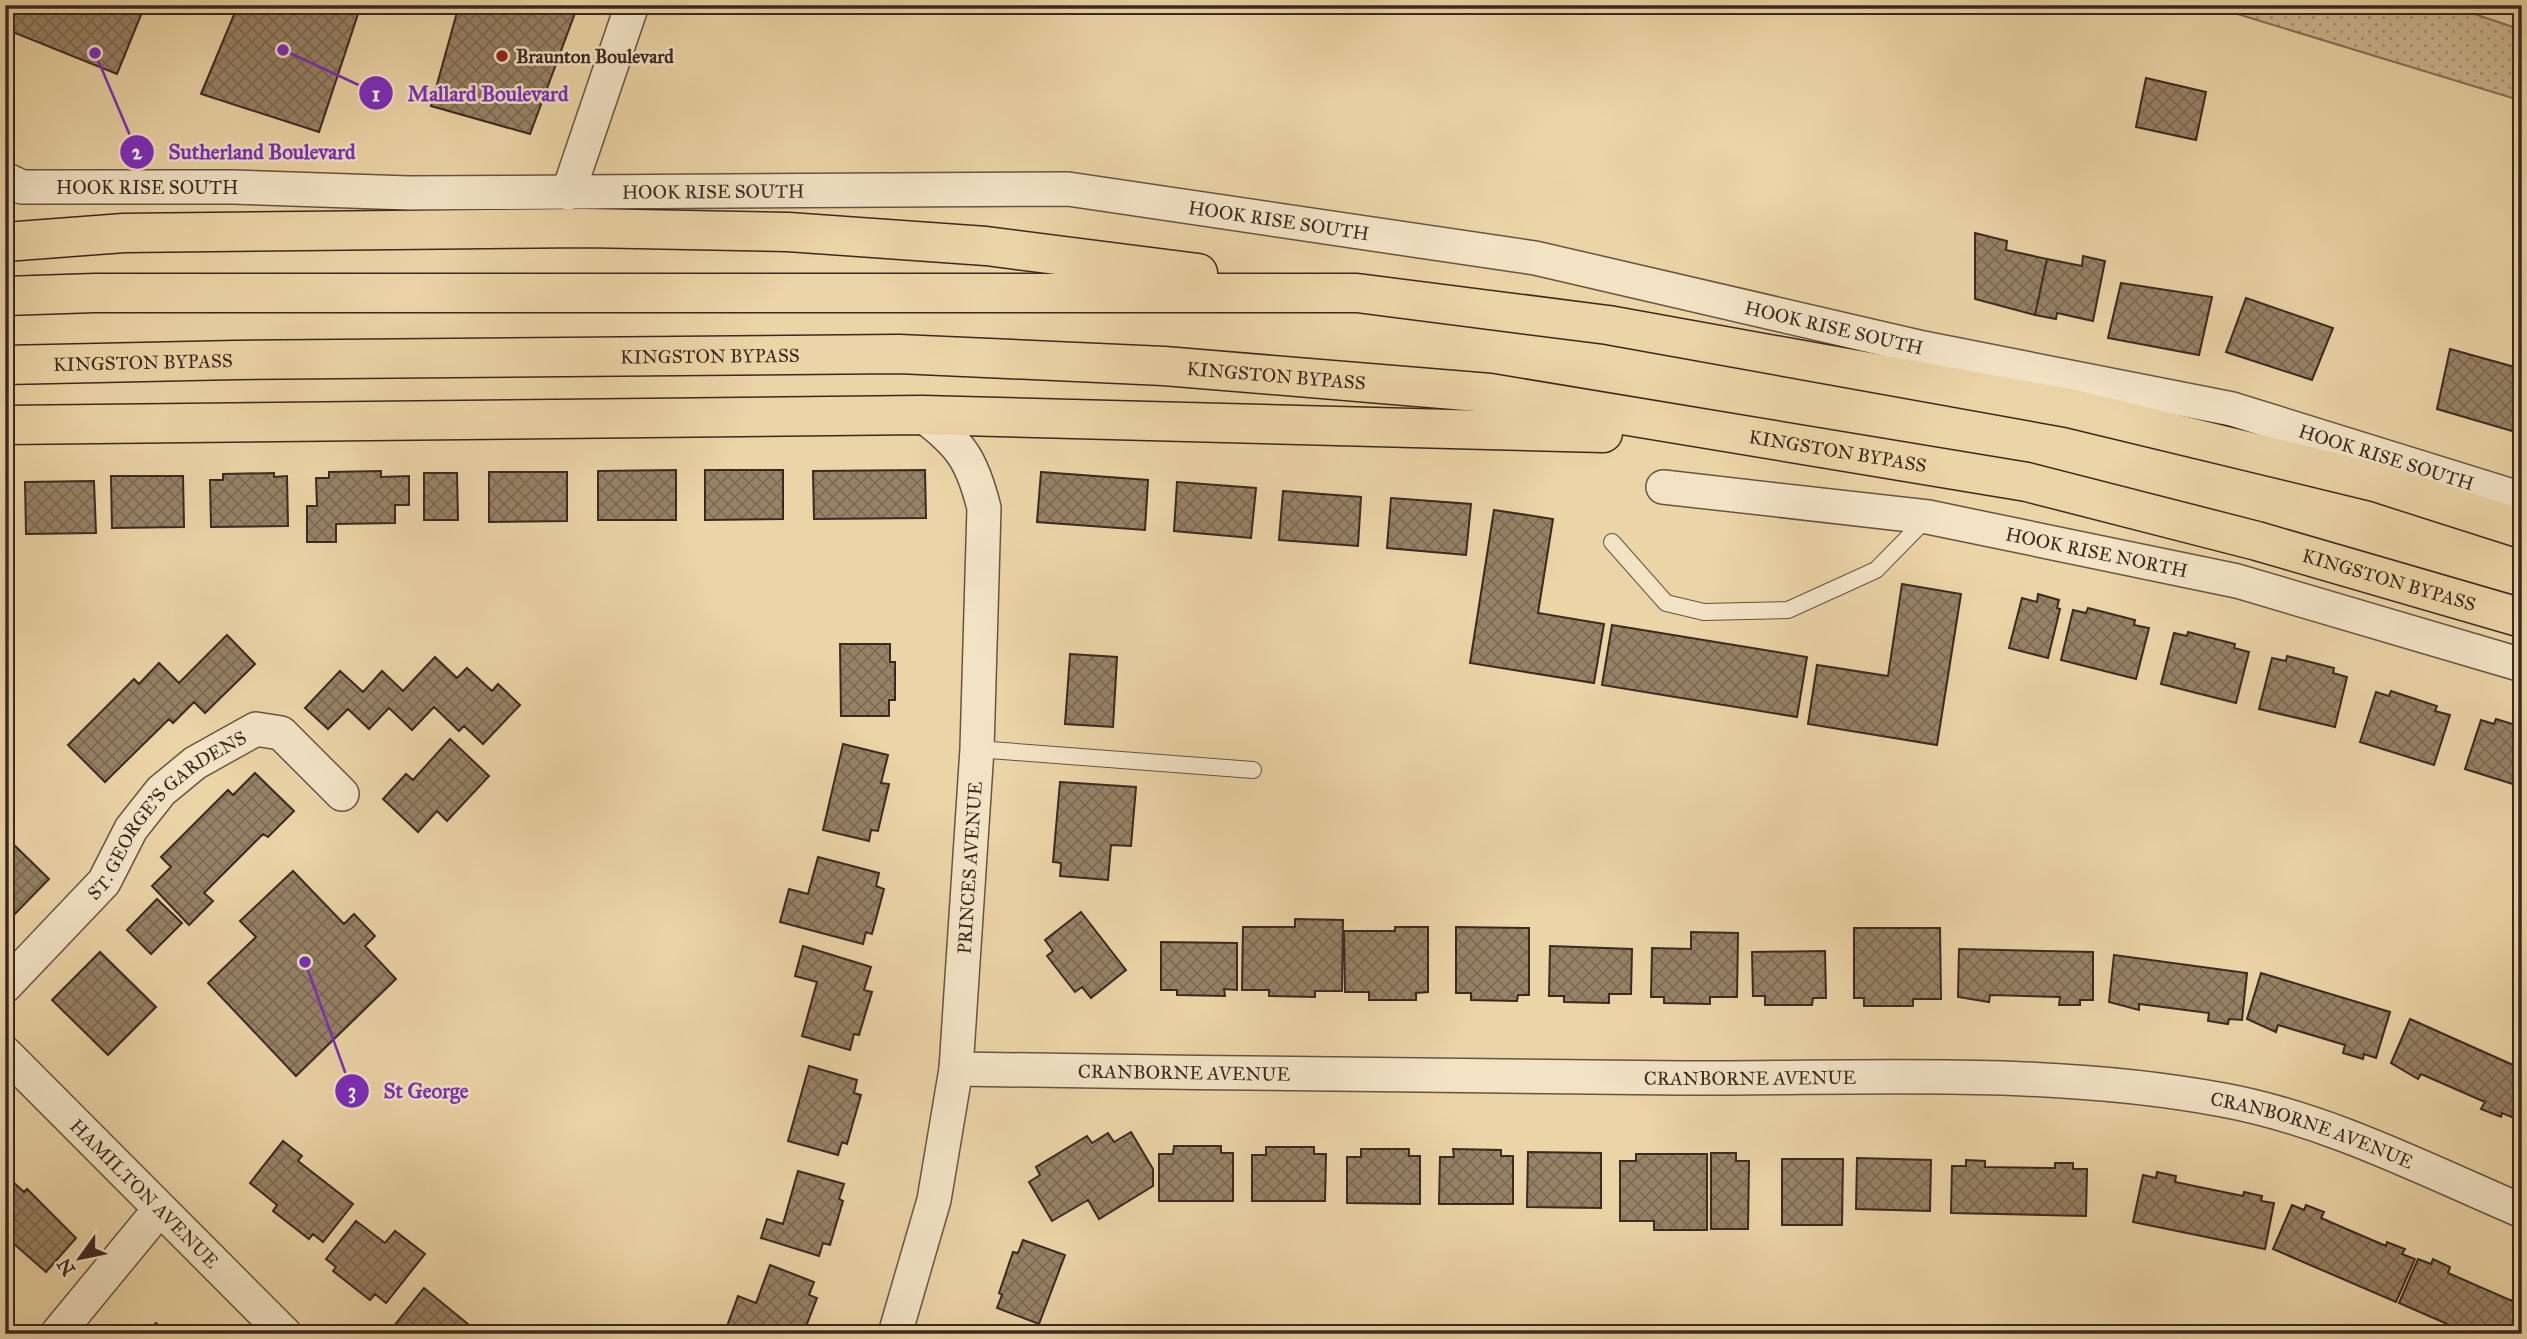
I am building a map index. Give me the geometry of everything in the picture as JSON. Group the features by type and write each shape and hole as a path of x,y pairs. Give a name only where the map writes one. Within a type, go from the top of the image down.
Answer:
{"highway":[{"path":"5,242 165,232 586,228 788,232 986,246 1608,325 2069,408 2375,482 2522,529"},
{"path":"5,296 95,293 1357,293"},
{"name":"KINGSTON BYPASS","path":"5,365 236,360 899,354 1164,366 1490,393 2041,486 2257,541 2522,618"},
{"path":"5,425 922,415 1568,431 1828,448"}],"street":[{"path":"568,193 632,5"},
{"name":"HOOK RISE SOUTH","path":"5,179 22,187 233,187 409,193 1068,188 1535,258 1923,348 2232,409 2522,499"},
{"name":"PRINCES AVENUE","path":"895,1334 934,1200 956,1069 977,749 984,508 973,470 953,438 922,415"},
{"name":"HOOK RISE NORTH","path":"1663,487 1928,517 2237,581 2522,666"},
{"name":"ST. GEORGE'S GARDENS","path":"5,986 104,882 131,830 162,791 195,763 256,729 281,733 342,794"},
{"name":"HAMILTON AVENUE","path":"5,1053 285,1334"},
{"name":"CRANBORNE AVENUE","path":"956,1069 1966,1079 2133,1087 2276,1111 2522,1211"},
{"path":"57,1334 159,1210"}],"lane":[{"path":"1612,542 1666,603 1704,612 1788,610 1876,570 1928,517"},
{"path":"977,749 1253,770"}],"shaded area":[{"path":"2208,5 2448,5 2522,30 2522,101"}],"building":[{"path":"17,5 145,5 117,74 10,31"},
{"path":"238,5 361,5 319,132 201,94"},
{"name":"Braunton Boulevard","path":"459,5 578,5 530,134 431,106"},
{"path":"2146,78 2206,92 2196,140 2136,127"},
{"path":"1975,233 2007,241 2006,250 2047,259 2035,315 1975,299"},
{"path":"2083,256 2105,261 2093,321 2057,313 2056,319 2035,315 2047,259 2082,266"},
{"path":"2121,283 2212,297 2199,355 2108,338"},
{"path":"2246,298 2333,328 2312,380 2226,352"},
{"path":"2450,349 2522,369 2522,434 2437,409"},
{"path":"676,470 676,520 598,520 598,471"},
{"path":"705,470 783,470 783,519 705,520"},
{"path":"925,470 926,518 814,519 813,471"},
{"path":"381,471 381,477 409,476 409,505 395,505 395,523 336,524 336,542 307,542 307,506 317,506 316,478 329,478 329,472"},
{"path":"489,472 567,472 567,521 489,522"},
{"path":"1041,472 1148,480 1145,530 1037,522"},
{"path":"274,473 274,477 287,476 288,526 211,527 210,480 223,480 223,474"},
{"path":"424,473 457,473 458,520 424,520"},
{"path":"111,476 183,476 184,527 112,528"},
{"path":"94,481 96,533 26,534 25,482"},
{"path":"1177,482 1256,488 1251,538 1174,531"},
{"path":"7,484 8,532 5,532"},
{"path":"1283,491 1361,497 1358,546 1279,540"},
{"path":"1391,498 1471,504 1466,555 1387,548"},
{"path":"1494,510 1553,519 1538,613 1604,624 1594,683 1470,663"},
{"path":"1902,584 1961,594 1937,745 1808,724 1817,665 1888,676"},
{"path":"2038,594 2059,600 2057,608 2060,609 2048,658 2009,648 2022,598 2037,602"},
{"path":"2088,608 2135,620 2134,625 2149,628 2136,679 2061,660 2073,610 2086,613"},
{"path":"1612,625 1807,657 1797,717 1602,685"},
{"path":"2188,632 2235,644 2234,648 2249,652 2236,703 2161,684 2174,633 2187,636"},
{"path":"227,635 255,664 205,713 194,702 173,723 169,719 105,782 68,745 134,679 139,684 159,663 179,683"},
{"path":"840,644 890,644 890,662 895,662 895,700 889,700 889,716 841,716"},
{"path":"1070,654 1117,657 1113,727 1065,724"},
{"path":"2287,656 2334,668 2333,673 2347,677 2335,727 2259,709 2272,658 2286,661"},
{"path":"435,657 457,678 467,668 492,691 498,684 520,705 483,744 464,726 459,731 434,707 412,730 389,708 369,729 348,709 328,729 305,708 340,671 363,692 382,671 403,691"},
{"path":"2391,691 2437,706 2435,711 2450,715 2434,765 2360,742 2376,692 2389,696"},
{"path":"2496,719 2522,727 2522,787 2465,769 2481,720 2494,724"},
{"path":"450,739 489,776 447,821 437,811 418,832 383,799 406,774 413,780"},
{"path":"843,744 888,755 881,783 889,784 878,831 871,830 869,841 823,830"},
{"path":"255,773 294,811 268,837 263,834 204,893 213,901 189,925 152,886 171,867 161,857 228,790 233,795"},
{"path":"1060,782 1136,787 1131,846 1111,845 1108,880 1060,876 1061,863 1053,862"},
{"path":"5,836 49,879 5,924"},
{"path":"818,857 879,873 876,886 884,889 872,934 866,932 863,944 780,922 789,889 808,894"},
{"path":"293,871 344,924 354,914 375,936 365,946 396,979 296,1076 208,983 256,937 240,921"},
{"path":"157,899 182,923 151,954 127,930"},
{"path":"1081,912 1126,970 1091,998 1082,987 1075,992 1047,956 1053,951 1045,940"},
{"path":"1295,919 1343,920 1342,991 1315,991 1315,997 1269,996 1269,990 1242,990 1243,927 1295,927"},
{"path":"1395,927 1428,927 1428,992 1416,993 1416,1000 1369,1000 1369,992 1345,992 1344,931 1395,931"},
{"path":"1456,927 1529,928 1529,995 1518,995 1517,1001 1471,1000 1471,993 1456,993"},
{"path":"1854,928 1940,928 1941,999 1913,999 1913,1006 1864,1006 1864,998 1854,998"},
{"path":"1691,932 1738,933 1737,997 1710,997 1710,1004 1664,1003 1664,997 1651,997 1652,948 1691,949"},
{"path":"1161,942 1237,943 1237,990 1224,989 1225,996 1177,995 1177,990 1161,990"},
{"path":"803,946 871,967 864,990 872,992 859,1035 854,1034 850,1050 802,1036 817,982 795,976"},
{"path":"1550,946 1632,949 1631,994 1609,994 1609,1003 1564,1002 1564,996 1549,996"},
{"path":"1959,949 2093,952 2093,1000 2080,1000 2080,1005 2059,1005 2060,997 1990,995 1989,1002 1958,997"},
{"path":"1825,951 1826,998 1813,998 1812,1005 1765,1005 1765,996 1753,996 1752,952"},
{"path":"100,952 156,1007 108,1055 52,1000"},
{"path":"2114,955 2247,973 2242,1020 2229,1019 2228,1024 2208,1021 2209,1013 2139,1004 2139,1010 2109,1002"},
{"path":"2261,973 2390,1012 2376,1058 2364,1054 2363,1059 2343,1053 2345,1045 2278,1025 2276,1032 2247,1019"},
{"path":"2410,1019 2522,1069 2522,1100 2514,1118 2502,1113 2501,1117 2481,1109 2485,1102 2421,1074 2418,1079 2391,1063"},
{"path":"809,1066 857,1080 854,1093 861,1095 847,1144 842,1142 838,1155 788,1141"},
{"path":"1131,1132 1153,1169 1153,1186 1099,1219 1088,1200 1052,1221 1029,1182 1040,1175 1036,1167 1087,1136 1092,1143 1108,1133 1114,1142"},
{"path":"283,1141 302,1156 298,1161 353,1204 323,1242 313,1234 309,1239 273,1211 277,1205 250,1183"},
{"path":"1174,1146 1221,1146 1221,1153 1233,1153 1233,1201 1159,1201 1159,1154 1173,1154"},
{"path":"1266,1147 1314,1147 1314,1154 1326,1154 1325,1201 1252,1201 1252,1155 1266,1155"},
{"path":"1361,1149 1409,1149 1409,1156 1420,1156 1420,1204 1347,1203 1347,1157 1361,1157"},
{"path":"1453,1149 1501,1150 1501,1156 1513,1156 1513,1204 1439,1204 1440,1157 1454,1157"},
{"path":"1528,1152 1601,1153 1601,1208 1527,1207"},
{"path":"1711,1153 1736,1153 1736,1161 1749,1161 1748,1229 1711,1229"},
{"path":"1636,1154 1707,1154 1707,1230 1654,1230 1654,1221 1620,1221 1620,1161 1636,1161"},
{"path":"1857,1158 1931,1160 1930,1211 1856,1209"},
{"path":"1782,1159 1843,1159 1842,1225 1782,1225"},
{"path":"1966,1160 1985,1161 1985,1167 2055,1168 2055,1163 2073,1163 2073,1169 2087,1169 2086,1216 1951,1213 1952,1166 1966,1166"},
{"path":"798,1171 844,1184 839,1199 843,1201 830,1245 823,1243 819,1256 761,1238 767,1219 783,1224"},
{"path":"2157,1172 2176,1176 2175,1182 2243,1196 2244,1192 2262,1196 2261,1201 2274,1203 2265,1249 2133,1222 2143,1175 2156,1178"},
{"path":"5,1180 11,1184 12,1181 24,1192 27,1189 76,1238 46,1272 5,1236"},
{"path":"2292,1205 2304,1210 2306,1205 2324,1212 2321,1218 2386,1246 2387,1242 2405,1249 2402,1254 2415,1259 2396,1302 2273,1249"},
{"path":"356,1221 385,1243 395,1231 425,1254 386,1303 375,1294 370,1300 333,1271 336,1267 326,1259"},
{"path":"1023,1240 1065,1255 1039,1324 997,1308 1002,1295 999,1293 1013,1252 1018,1253"},
{"path":"2418,1259 2431,1264 2433,1259 2450,1267 2448,1273 2512,1301 2514,1296 2522,1299 2522,1334 2470,1334 2399,1303"},
{"path":"770,1265 814,1282 809,1295 817,1298 803,1334 739,1334 726,1329 738,1296 756,1303"},
{"path":"424,1288 480,1334 403,1334 394,1326"},
{"path":"156,1323 164,1331 168,1327 175,1334 146,1334"}],"railway":[{"path":"2499,5 2522,13"}],"place":[{"name":"Mallard Boulevard","path":"283,50"},
{"name":"Sutherland Boulevard","path":"95,53"},
{"name":"Braunton Boulevard","path":"502,56"},
{"name":"St George","path":"305,962"}]}
